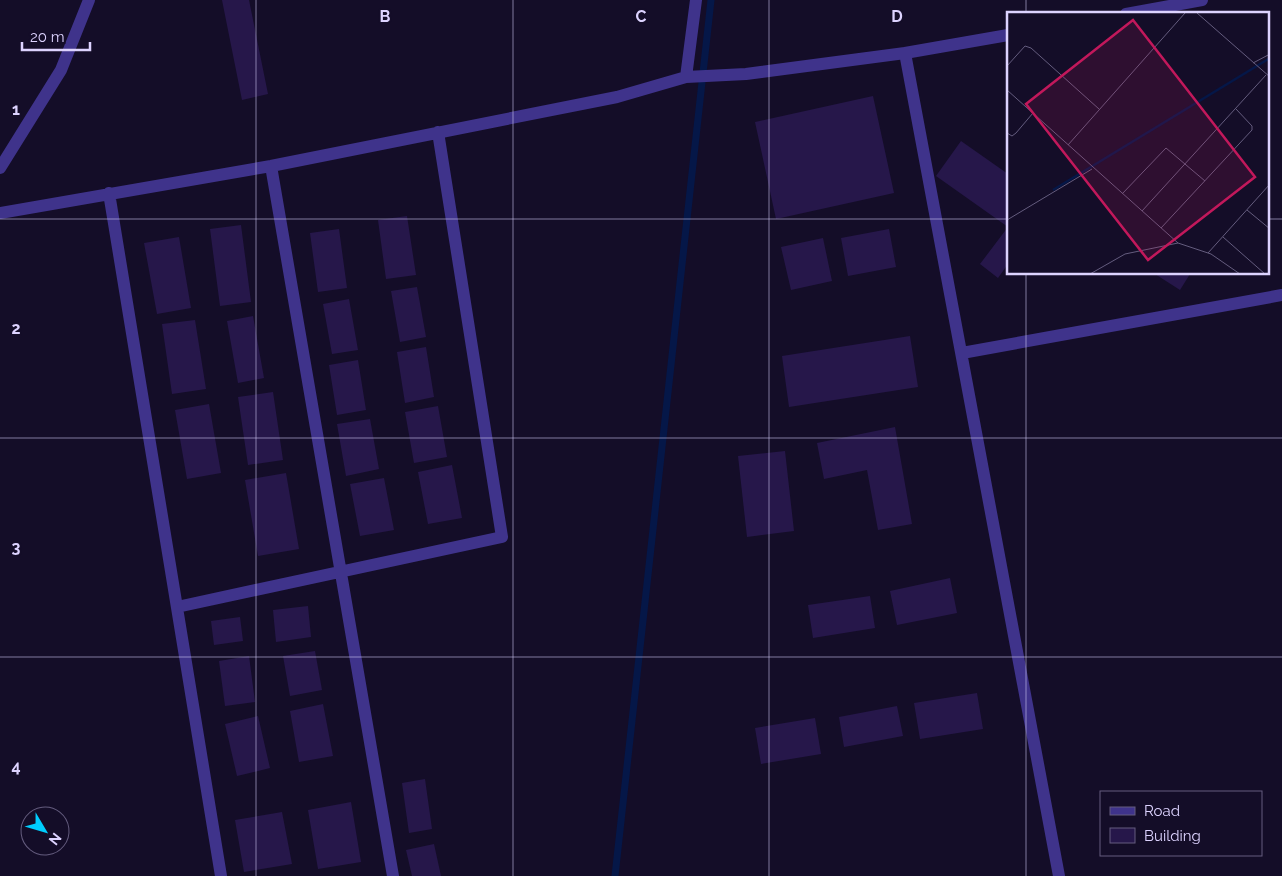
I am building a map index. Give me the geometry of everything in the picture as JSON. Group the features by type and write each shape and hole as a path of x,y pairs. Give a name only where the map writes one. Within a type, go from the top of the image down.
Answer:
{"street":[{"path":"0,168 61,70 89,0"},
{"path":"686,77 696,0"},
{"path":"1137,12 1202,0"},
{"path":"0,213 271,166 617,96 686,77 724,75 905,53 1007,35"},
{"path":"905,53 1059,876"},
{"path":"177,607 502,537 438,132"},
{"path":"271,166 393,876"},
{"path":"110,194 221,876"},
{"path":"962,354 1282,295"}],"building":[{"path":"222,0 249,0 268,94 242,100"},
{"path":"873,96 894,193 776,219 755,122"},
{"path":"961,141 1007,173 1007,226 936,176"},
{"path":"407,216 416,275 386,279 378,220"},
{"path":"241,225 251,302 220,306 210,229"},
{"path":"1007,228 1007,265 998,278 980,264"},
{"path":"339,229 347,288 318,292 310,233"},
{"path":"889,229 896,267 848,276 841,238"},
{"path":"179,237 191,308 157,314 144,243"},
{"path":"823,238 832,281 791,290 781,247"},
{"path":"1157,275 1189,275 1180,290"},
{"path":"417,287 426,337 400,342 391,291"},
{"path":"349,299 358,350 332,354 323,304"},
{"path":"253,316 264,378 238,383 227,321"},
{"path":"195,320 206,389 172,394 162,324"},
{"path":"910,336 918,387 789,407 782,356"},
{"path":"426,347 434,397 405,403 397,352"},
{"path":"358,360 366,410 337,415 329,365"},
{"path":"273,392 283,460 248,465 238,397"},
{"path":"209,404 221,473 187,479 175,410"},
{"path":"438,406 447,457 414,463 405,412"},
{"path":"370,419 379,469 346,476 337,424"},
{"path":"895,427 912,524 878,530 867,470 824,479 817,443"},
{"path":"785,451 794,531 747,537 738,456"},
{"path":"452,465 462,518 428,524 418,472"},
{"path":"286,473 299,549 258,556 245,480"},
{"path":"384,478 394,530 360,536 350,484"},
{"path":"950,578 957,613 897,625 890,591"},
{"path":"870,596 875,628 813,638 808,605"},
{"path":"308,606 311,637 276,642 273,610"},
{"path":"240,617 243,641 214,645 211,621"},
{"path":"315,651 322,690 290,696 283,656"},
{"path":"249,656 255,702 225,706 219,661"},
{"path":"977,693 983,729 920,739 914,703"},
{"path":"323,704 333,756 299,762 290,711"},
{"path":"897,706 903,736 844,747 839,717"},
{"path":"258,716 270,768 237,776 225,724"},
{"path":"815,718 821,754 761,764 755,728"},
{"path":"425,779 432,829 409,833 402,783"},
{"path":"351,802 361,862 318,869 308,810"},
{"path":"282,812 292,864 244,872 235,820"},
{"path":"434,844 441,876 412,876 406,850"}],"waterway":[{"path":"615,876 711,0"}]}
